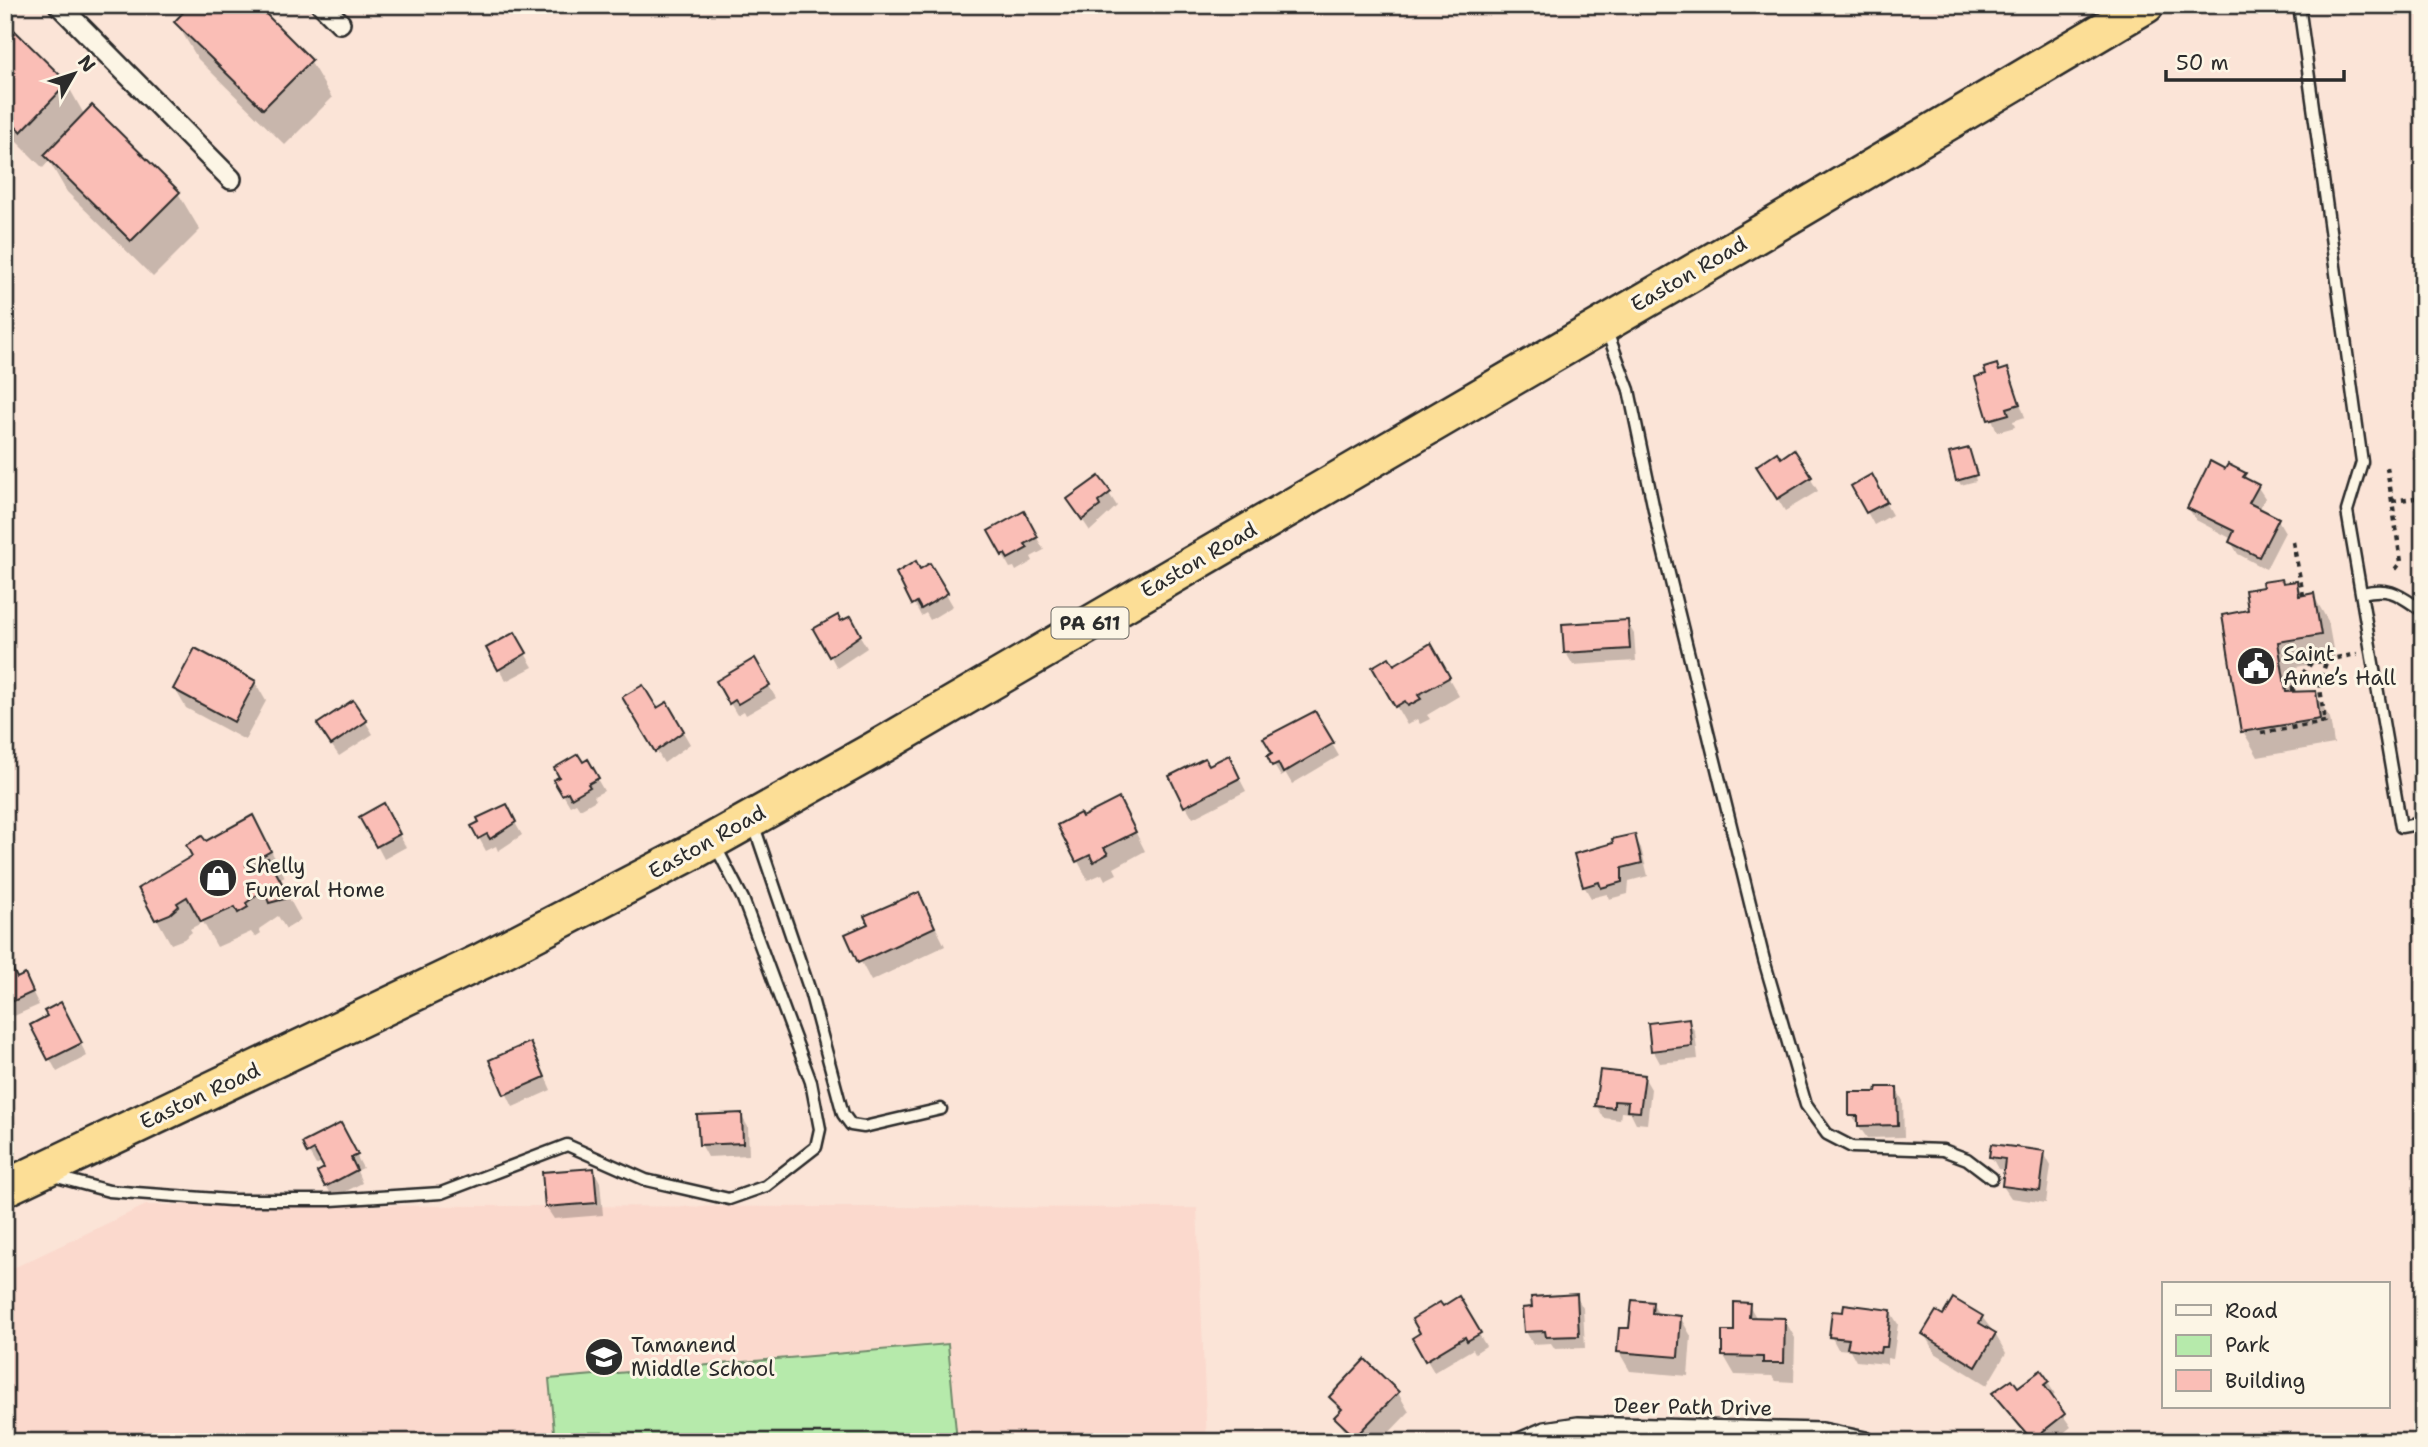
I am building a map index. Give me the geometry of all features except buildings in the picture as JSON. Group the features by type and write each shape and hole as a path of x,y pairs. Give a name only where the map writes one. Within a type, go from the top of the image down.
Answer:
{"highway":[{"name":"Easton Road","path":"5,1188 482,961 713,840 1772,227 2146,5"}],"street":[{"path":"59,5 230,180"},
{"path":"322,5 340,23"},
{"name":"Deer Path Drive","path":"1522,1442 1545,1432 1578,1427 1822,1433 1865,1442"}],"lane":[{"path":"2299,5 2362,462 2347,511 2401,827 2423,822"},
{"path":"1604,323 1629,390 1658,529 1764,960 1806,1105 1827,1134 1852,1147 1943,1150 1967,1159 1992,1178"},
{"path":"2362,593 2379,589 2394,592 2423,611"},
{"path":"752,818 810,991 843,1114 851,1125 864,1127 941,1109"},
{"path":"37,1172 109,1191 230,1200 331,1200 441,1193 567,1145 646,1180 729,1199 766,1186 816,1147 820,1129 811,1082 785,1010 743,899 713,840"}],"path":[{"path":"2415,429 2423,428"},
{"path":"2414,457 2423,464"},
{"path":"2387,467 2401,562 2393,572"},
{"path":"2392,501 2423,497"},
{"path":"2293,542 2303,596"},
{"path":"2293,691 2311,663 2361,653"},
{"path":"2261,733 2325,722 2319,682 2327,660"},
{"path":"2303,673 2319,682"}],"shaded area":[{"name":"Tamanend Middle School","path":"146,1205 1197,1208 1207,1442 5,1442 5,1272"}],"green space":[{"path":"948,1344 957,1442 555,1442 549,1379"}],"place":[{"name":"Saint Anne’s Hall","path":"2256,666"},
{"name":"Shelly Funeral Home","path":"218,878"},
{"name":"Tamanend Middle School","path":"604,1357"}]}
